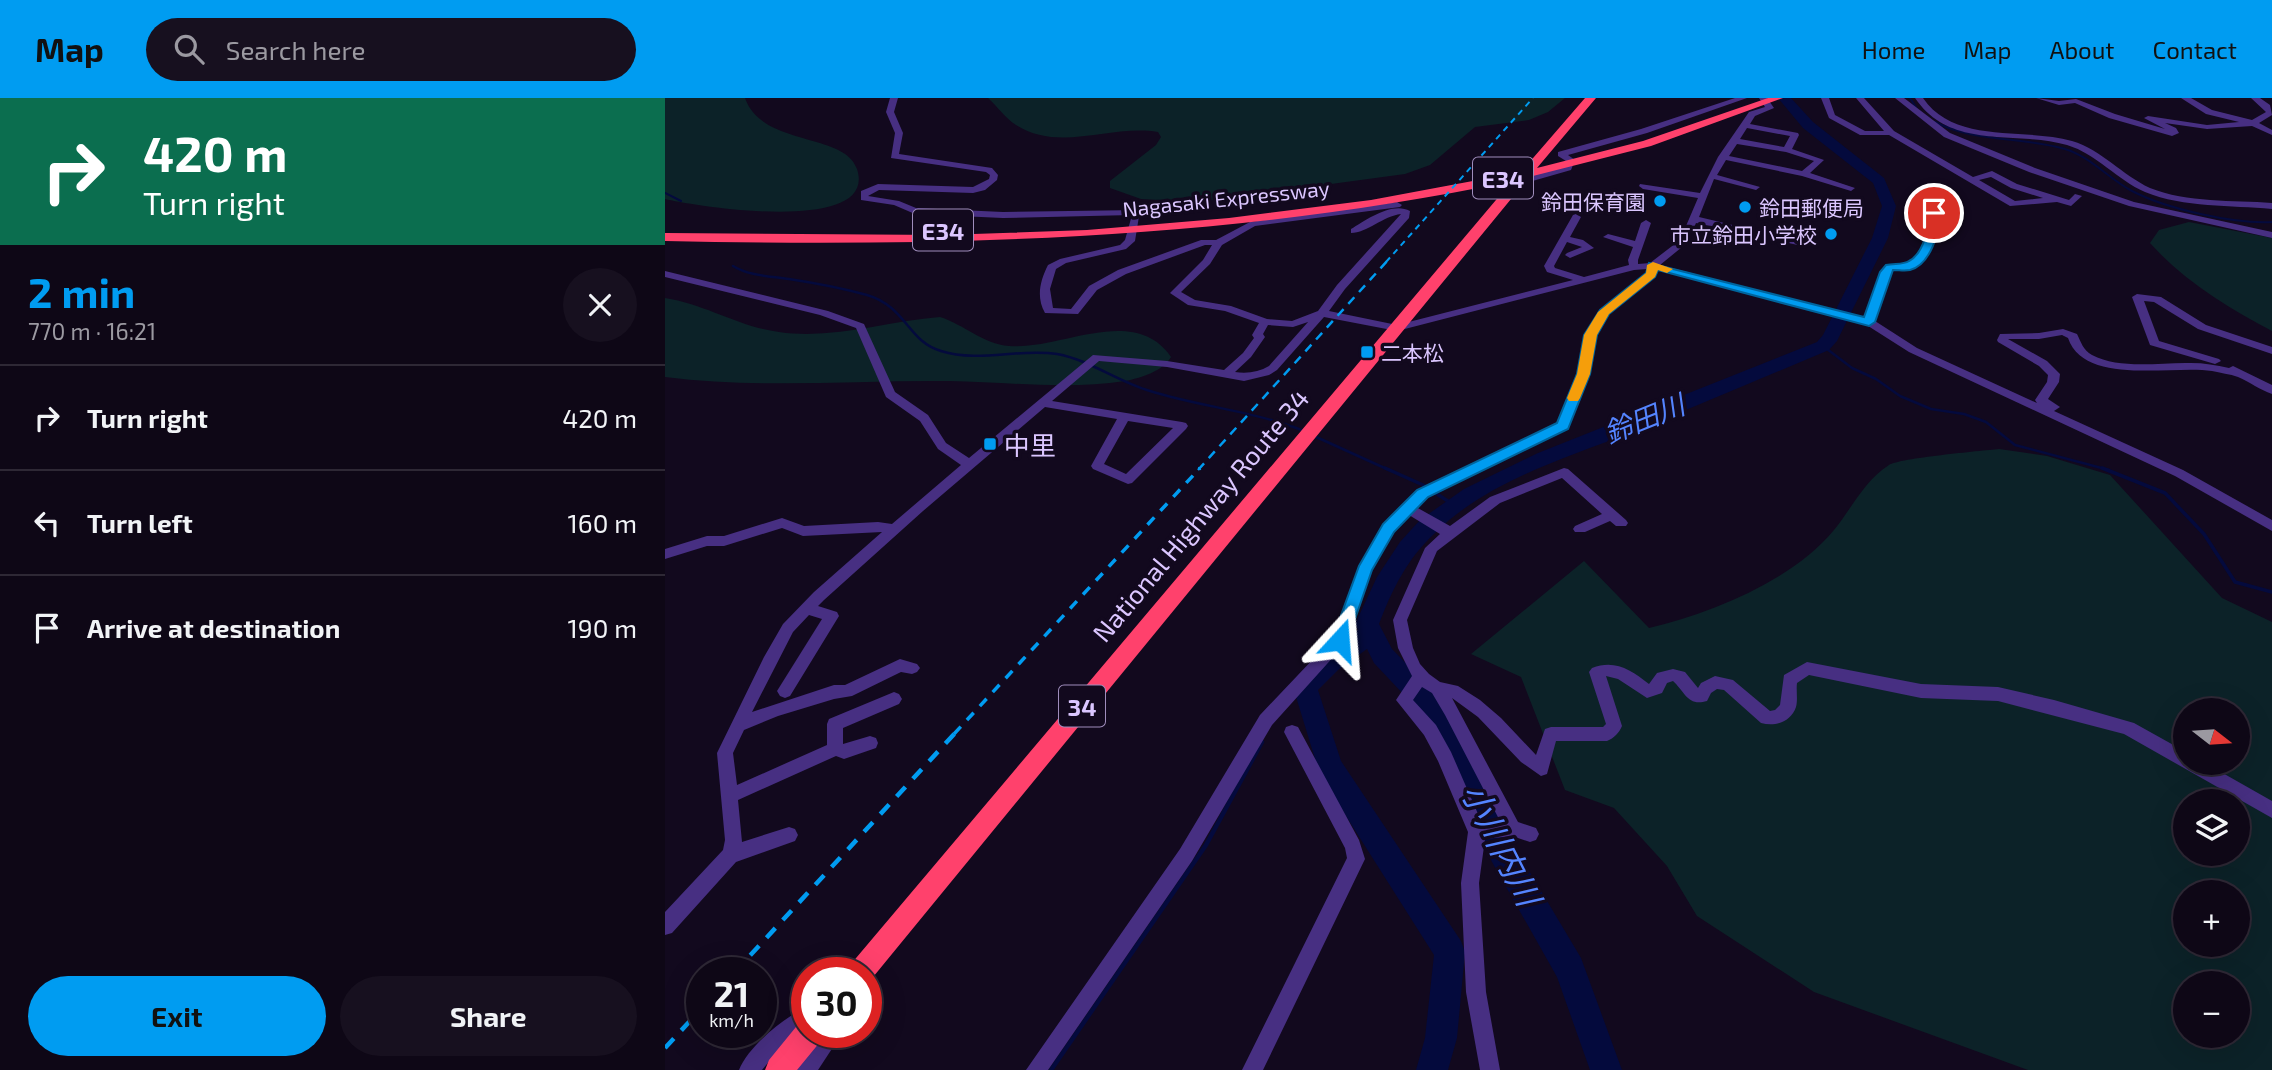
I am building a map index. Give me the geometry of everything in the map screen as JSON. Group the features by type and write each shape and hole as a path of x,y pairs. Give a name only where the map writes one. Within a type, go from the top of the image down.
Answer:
{"highway":[{"name":"National Highway Route 34","path":"873,957 1591,98"},
{"name":"Nagasaki Expressway","path":"665,226 900,231 1020,229 1221,218 1389,192 1535,164 1679,125 1761,98"},
{"name":"Nagasaki Expressway","path":"665,237 894,239 1016,236 1221,218 1393,199 1555,167 1688,130 1778,98"},
{"path":"779,1070 797,1048"}],"street":[{"path":"894,98 890,112 899,134 894,156 989,170 994,175 993,180 982,188 973,190 878,187 864,193 865,198 928,211 1003,215 1137,212 1130,241 1123,247 1063,261 1052,267 1045,293 1045,303 1049,311 1074,312 1093,288 1122,272 1204,242 1219,243"},
{"path":"1561,153 1644,131 1743,98"},
{"path":"1036,1070 1186,855 1266,720 1340,640 1364,570 1388,528 1430,490 1563,426 1583,374 1590,335 1604,312 1651,275 1653,265 1684,241 1701,196 1722,157 1752,114 1770,108 1761,98"},
{"path":"1825,98 1832,116 1863,133 1891,133"},
{"path":"1860,98 1891,133 2013,204 2057,199"},
{"path":"1899,98 1947,135 2032,170 2132,204 2272,235"},
{"path":"1919,98 1937,119 1951,125 1975,132 2073,144 2149,191 2193,199 2272,205"},
{"path":"2040,98 2059,103 2076,101 2112,116 2172,134 2175,132 2173,130 2148,118 2194,127 2253,123 2270,113 2267,107 2255,98"},
{"path":"2185,98 2209,112 2253,123 2272,133"},
{"path":"1745,125 1797,133 1787,150"},
{"path":"1734,141 1787,150 1820,160 1804,174"},
{"path":"1522,178 1529,179 1568,168 1571,160 1561,153 1547,150"},
{"path":"1722,157 1804,174 1851,188"},
{"path":"1971,180 1992,174 2014,186 2071,203 2078,196"},
{"path":"1711,176 1756,187"},
{"path":"1643,186 1701,196"},
{"path":"1866,321 1890,267 1909,267 1921,258 1935,224 1934,213 1922,198"},
{"path":"665,926 730,855 734,840 725,753 788,628 807,609 894,529 1097,357 1226,374 1257,375 1273,368 1322,313 1341,287 1406,216 1405,208 1387,205 1253,224 1219,243 1207,262 1175,293 1192,303 1227,308 1265,322 1293,324 1322,313 1397,328 1582,279 1653,265 1866,321 1913,350 2179,473 2272,526"},
{"path":"1354,231 1387,213 1405,212"},
{"path":"1576,216 1549,265 1551,270 1582,279"},
{"path":"1693,219 1807,244"},
{"path":"1634,267 1646,223"},
{"path":"1563,238 1580,242 1589,248"},
{"path":"1570,255 1606,240 1638,245"},
{"path":"665,274 824,313 860,326 890,394 925,418 942,446 969,464"},
{"path":"2272,352 2202,327 2157,299 2137,297 2154,343 2219,362 2272,390"},
{"path":"1226,374 1247,355 1260,337 1257,335 1265,322"},
{"path":"2072,422 2065,413 2041,400 2053,382 2054,374 2049,367 2016,351 2002,340 2004,336 2039,336 2063,332 2073,336 2073,345 2081,354 2106,363 2132,366 2195,365 2241,374"},
{"path":"1043,403 1182,426 1128,480 1097,466 1124,417"},
{"path":"1511,828 1451,710 1437,688 1422,676 1412,661 1399,633 1400,620 1433,548 1449,532 1495,500 1564,472 1616,519 1580,529"},
{"path":"1410,508 1449,532"},
{"path":"665,554 707,541 725,541 782,523 803,531 877,527 894,529"},
{"path":"785,691 832,617 807,609"},
{"path":"738,725 834,692 847,691 900,665 912,668"},
{"path":"1437,688 1447,689 1486,714 1507,734 1523,757 1541,769 1551,734 1607,734 1613,726 1597,672 1604,668 1615,669 1647,691 1657,688 1662,678 1673,675 1680,677 1695,696 1702,696 1706,688 1715,682 1728,685 1767,718 1779,717 1788,707 1789,680 1807,668 1921,691 1997,694 2128,728 2173,754"},
{"path":"1422,676 1403,700 1430,730 1479,832 1470,883 1476,992 1490,1070"},
{"path":"835,749 835,724 894,699"},
{"path":"1252,1070 1356,859 1353,846 1292,732"},
{"path":"730,796 835,749 843,752 870,743"},
{"path":"2211,775 2272,810"},
{"path":"1479,832 1511,828 1531,834"},
{"path":"730,855 789,835"},
{"path":"749,1070 769,1046 791,1029"},
{"path":"806,1070 821,1048"}],"shaded area":[{"path":"665,98 745,98 754,114 768,125 837,149 849,157 857,169 856,190 840,203 814,210 780,212 710,207 665,199"},
{"path":"988,98 1565,98 1548,112 1529,120 1475,127 1430,165 1405,174 1199,202 1141,199 1110,188 1110,181 1156,145 1161,137 1158,132 1122,131 1050,137 1016,125"},
{"path":"2189,222 2272,238 2272,331 2207,293 2177,270 2150,243 2159,230"},
{"path":"665,298 779,332 819,334 940,317 991,342 1009,346 1029,346 1095,333 1137,333 1155,341 1171,357 1157,370 1138,378 1082,385 949,381 736,383 665,377"},
{"path":"1999,449 2047,456 2110,475 2222,598 2272,622 2272,1070 2028,1070 1814,992 1697,916 1667,866 1614,808 1565,790 1521,677 1471,654 1584,561 1649,628 1724,604 1774,579 1817,548 1880,471 1896,462"}],"waterway":[{"name":"鈴田川","path":"1372,633 1367,624 1399,559 1428,526 1471,494 1545,458 1823,346 1831,337 1880,238 1889,206 1879,181 1808,125 1784,98"},
{"path":"1910,98 1917,109"},
{"path":"1935,122 1967,133 2065,149 2083,157 2132,191 2163,204 2220,218 2272,222"},
{"path":"665,193 681,201"},
{"path":"733,266 753,274 819,284 880,300 891,307 921,340 941,351 970,356 1057,354 1081,361 1150,391 1304,431"},
{"path":"1823,346 1852,368 1876,379 1900,396 1931,409 1964,414 1986,422 2015,445 2103,468"},
{"path":"1314,436 1389,470"},
{"path":"1385,468 1423,485 1454,505"},
{"path":"2103,468 2109,470"},
{"path":"2103,468 2165,493 2204,534 2235,582 2272,592"},
{"name":"小川内川","path":"1372,633 1383,656 1431,706 1445,728 1502,852 1570,969 1606,1070"},
{"name":"鈴田川","path":"1372,633 1329,663 1305,687 1329,766 1450,952 1441,1038 1432,1070"},
{"path":"1051,1070 1206,845 1262,742"}],"railway":[{"path":"1386,262 1533,98"},
{"path":"1198,470 1388,260"},
{"path":"954,734 1200,468"},
{"path":"749,957 956,732"},
{"path":"665,1048 686,1025"}],"slow traffic":[{"path":"1574,398 1583,374 1590,335 1604,312 1651,275 1653,265 1667,269"}],"place":[{"name":"鈴田保育園","path":"1660,201"},
{"name":"鈴田郵便局","path":"1745,207"},
{"name":"市立鈴田小学校","path":"1831,234"},
{"name":"二本松","path":"1367,352"},
{"name":"中里","path":"990,444"}],"route":[{"path":"1340,640 1364,570 1388,528 1422,494 1563,426 1583,374 1590,335 1604,312 1651,275 1653,265 1869,322 1880,283 1890,267 1909,267 1921,258 1935,224 1934,213"}]}
